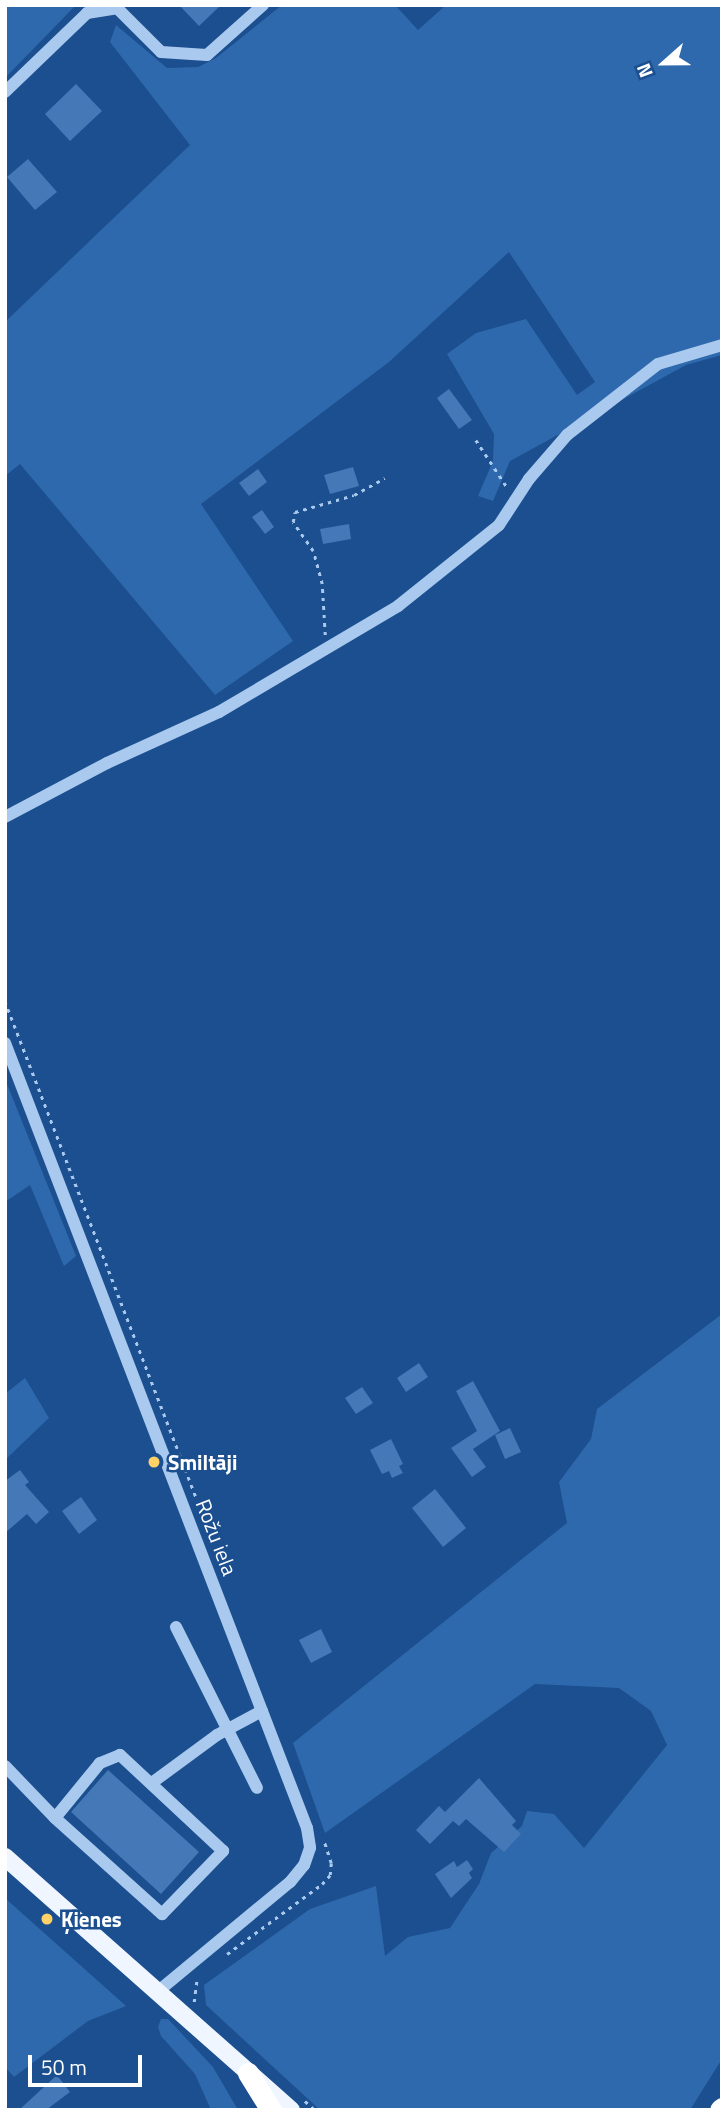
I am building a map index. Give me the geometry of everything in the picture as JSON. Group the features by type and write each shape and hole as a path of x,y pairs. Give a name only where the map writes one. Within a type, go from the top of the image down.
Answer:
{"highway":[{"path":"248,2073 271,2110"}],"main road":[{"path":"5,1857 248,2073 296,2104"}],"street":[{"path":"5,93 87,13 117,8 161,51 207,55 263,5"},
{"path":"5,817 107,762 219,712 398,606 499,525 516,503 529,479 567,435 659,364 722,345"},
{"name":"Rožu iela","path":"5,1043 307,1828 310,1848 304,1865 157,1992"},
{"path":"176,1627 230,1728 257,1788"},
{"path":"153,1782 230,1728 262,1711"},
{"path":"5,1766 55,1818 162,1914 223,1851 153,1782 120,1755 100,1763 55,1818"}],"path":[{"path":"476,440 498,468 516,503"},
{"path":"326,650 322,584 313,551 293,522 295,512 354,495 385,478"},
{"path":"5,1001 198,1502"},
{"path":"219,1960 330,1875 321,1836"},
{"path":"195,2005 193,1988 202,1973"},
{"path":"296,2104 315,2110"}],"shaded area":[{"path":"5,5 76,5 5,78"},
{"path":"282,5 395,5 418,30 446,5 722,5 722,355 686,365 510,461 493,501 478,496 493,461 494,434 447,354 476,333 526,319 577,395 595,382 509,252 389,362 201,504 293,641 215,695 20,464 5,476 5,322 190,145 110,42 116,25 167,68 198,67 216,58"},
{"path":"5,1079 76,1256 64,1266 30,1185 5,1202"},
{"path":"722,1314 722,2059 690,2110 320,2110 206,2005 204,1985 310,1909 376,1886 385,1956 408,1937 450,1928 479,1884 491,1853 522,1826 527,1811 554,1814 584,1848 667,1745 651,1711 619,1688 535,1684 325,1833 293,1743 567,1523 559,1482 591,1439 597,1409"},
{"path":"25,1378 49,1418 5,1460 5,1394"},
{"path":"5,1898 126,2006 88,2021 14,2077 5,2067"},
{"path":"161,2019 168,2019 213,2067 238,2110 211,2110 195,2074 161,2036 158,2027"}],"building":[{"path":"179,5 221,5 199,26"},
{"path":"76,84 102,111 70,141 45,114"},
{"path":"28,159 57,192 35,210 7,177"},
{"path":"449,389 472,420 459,429 437,398"},
{"path":"353,467 359,486 330,494 324,475"},
{"path":"258,469 267,482 249,496 239,483"},
{"path":"262,510 274,527 265,534 252,517"},
{"path":"349,524 351,539 323,544 320,529"},
{"path":"419,1363 428,1377 406,1392 397,1378"},
{"path":"473,1381 500,1431 473,1449 486,1467 472,1477 451,1448 477,1431 456,1391"},
{"path":"362,1387 373,1403 356,1414 345,1398"},
{"path":"510,1428 521,1452 505,1459 495,1435"},
{"path":"391,1439 403,1464 399,1466 403,1473 392,1478 389,1471 382,1474 370,1450"},
{"path":"20,1470 29,1482 25,1485 49,1512 36,1524 27,1514 5,1533 5,1481"},
{"path":"435,1489 466,1528 443,1547 412,1508"},
{"path":"81,1497 97,1520 79,1534 62,1511"},
{"path":"321,1629 332,1652 311,1663 299,1640"},
{"path":"108,1770 199,1852 161,1894 71,1812"},
{"path":"479,1778 516,1821 512,1825 521,1834 504,1852 466,1819 459,1826 453,1821 430,1844 416,1830 439,1806 445,1812"},
{"path":"467,1860 473,1869 469,1873 472,1878 451,1898 435,1874 454,1861 457,1867"},
{"path":"57,2075 70,2092 46,2110 19,2110"}],"place":[{"name":"Smiltāji","path":"154,1462"},
{"name":"Ķienes","path":"47,1919"}]}
